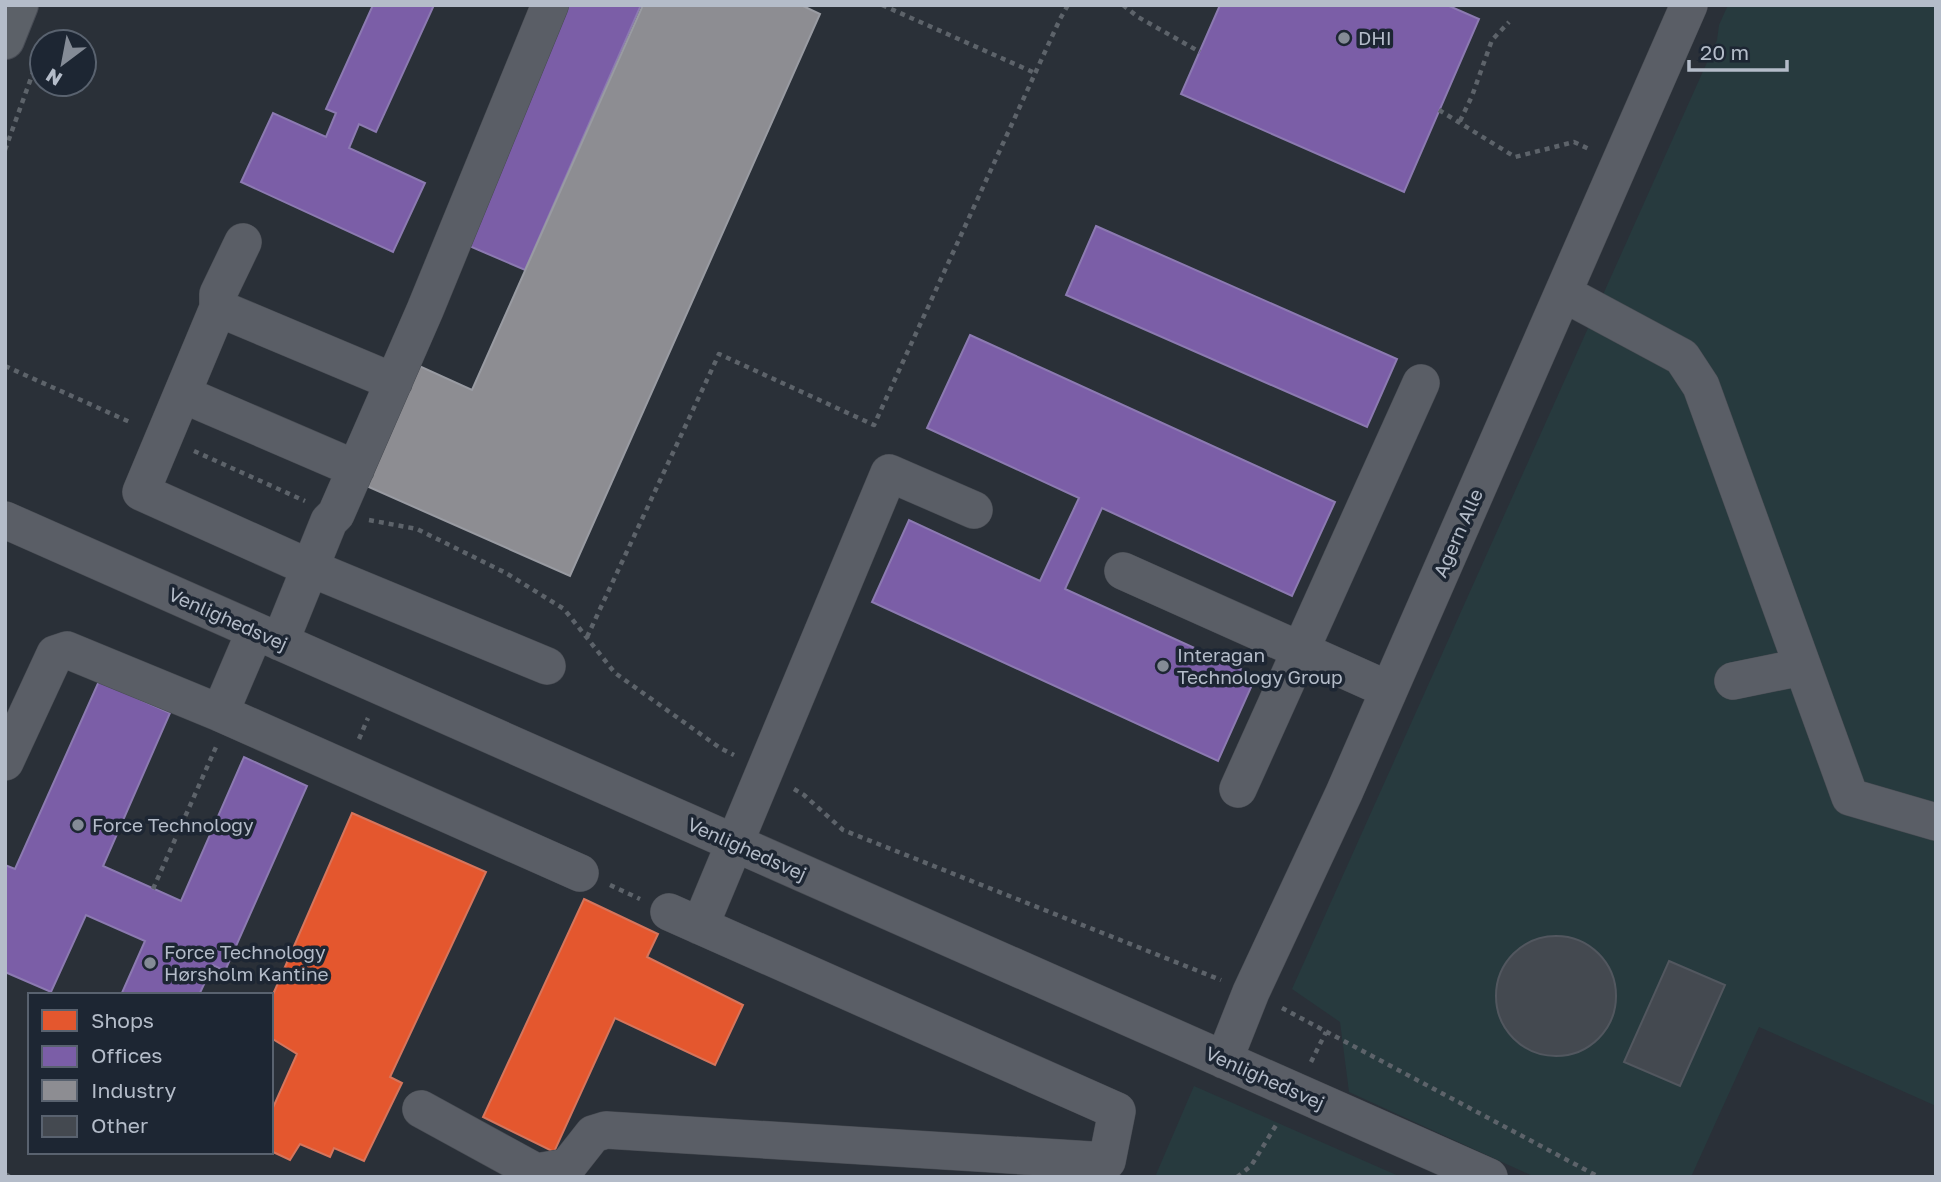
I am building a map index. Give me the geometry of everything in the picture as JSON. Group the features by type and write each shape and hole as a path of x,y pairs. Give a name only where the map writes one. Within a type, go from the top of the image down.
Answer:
{"main road":[{"path":"5,40 19,5"}],"street":[{"path":"224,715 310,568 329,522 336,514 394,382 550,5"},
{"name":"Agern Alle","path":"1224,1060 1251,992 1344,793 1689,5"},
{"path":"243,242 218,294 218,308 141,492 310,568 547,666"},
{"path":"1563,293 1682,357 1701,386 1850,797 1936,822"},
{"path":"218,308 394,382"},
{"path":"1238,789 1421,383"},
{"path":"182,394 356,469"},
{"path":"421,1110 536,1172 567,1167 593,1135 606,1130 1107,1161 1117,1111 685,919 733,843 889,473 974,510"},
{"name":"Venlighedsvej","path":"5,520 1489,1177"},
{"path":"1123,571 1389,690"},
{"path":"5,762 55,654 67,650 346,768 580,873"},
{"path":"1733,681 1802,667"}],"path":[{"path":"882,5 1035,73"},
{"path":"587,637 719,354 874,425 1068,5"},
{"path":"1123,5 1138,17 1200,52"},
{"path":"1460,121 1492,40 1509,22"},
{"path":"5,150 28,87"},
{"path":"1439,110 1515,157 1574,142 1620,163"},
{"path":"5,366 336,514 417,528 506,573 564,608 615,673 720,748 804,794 843,830 1251,992 1599,1177"},
{"path":"346,768 381,687"},
{"path":"153,889 224,715"},
{"path":"5,1174 10,1177"}],"green space":[{"path":"1728,5 1936,5 1936,1106 1759,1027 1691,1177 1535,1177 1349,1092 1340,1022 1292,989 1717,40 1719,25"},
{"path":"1194,1086 1401,1177 1155,1177"}],"building: Shops":[{"path":"352,813 486,872 390,1077 402,1083 364,1161 334,1148 330,1157 300,1144 290,1160 273,1152 273,1108 297,1054 273,1039 273,994"},
{"path":"584,899 658,934 647,957 743,1005 715,1065 615,1018 554,1152 483,1117"}],"building: Offices":[{"path":"373,5 434,5 376,132 359,124 349,148 425,183 393,252 241,182 273,113 326,137 336,113 326,109"},
{"path":"568,5 641,5 525,270 467,245"},
{"path":"1220,5 1447,5 1479,19 1404,192 1181,94"},
{"path":"1096,226 1397,359 1367,427 1066,295"},
{"path":"970,335 1335,502 1292,596 1102,508 1065,589 1256,676 1218,761 872,602 909,520 1040,581 1079,498 927,428"},
{"name":"Force Technology","path":"99,681 170,713 103,866 181,901 244,757 307,786 225,971 213,965 200,993 122,993 145,941 86,915 51,992 5,972 5,865 15,869"}],"building: Industry":[{"path":"643,5 801,5 820,14 570,576 362,484 415,364 472,390"}],"building: Other":[{"path":"1556,936 1579,941 1598,954 1611,973 1616,996 1611,1019 1598,1038 1579,1051 1556,1056 1533,1051 1514,1038 1501,1019 1496,996 1501,973 1514,954 1533,941"},
{"path":"1669,961 1725,985 1680,1086 1624,1062"}],"place":[{"name":"DHI","path":"1344,38"},
{"name":"Interagan Technology Group","path":"1163,666"},
{"name":"Force Technology","path":"78,825"},
{"name":"Force Technology Hørsholm Kantine","path":"150,963"}]}
